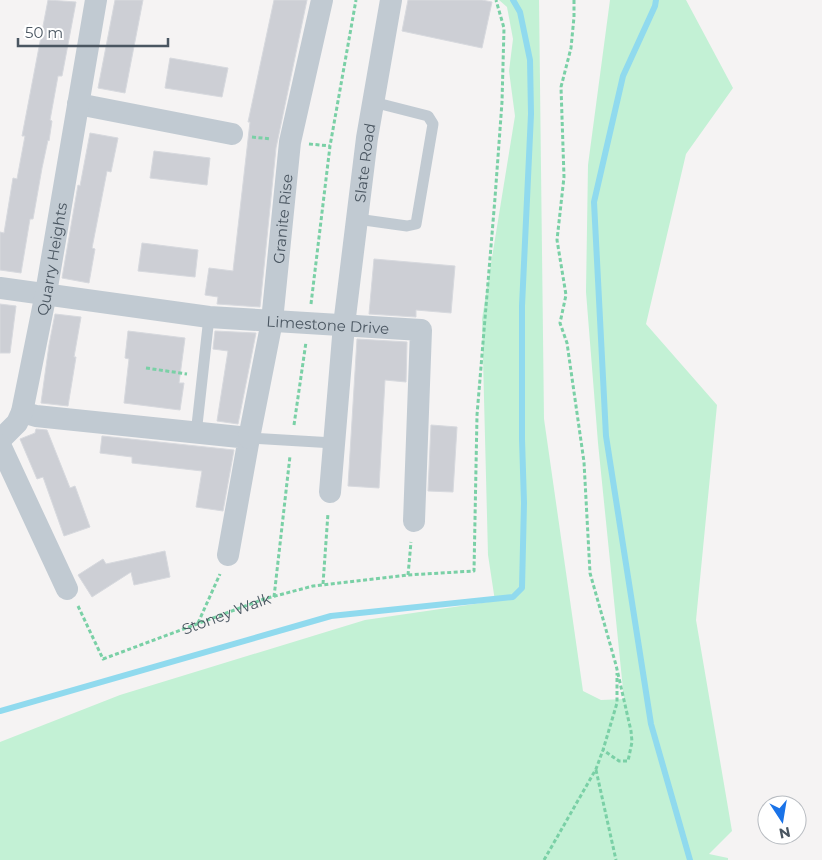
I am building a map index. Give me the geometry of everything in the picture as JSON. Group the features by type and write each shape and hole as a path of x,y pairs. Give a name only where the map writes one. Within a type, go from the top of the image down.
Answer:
{"street":[{"name":"Quarry Heights","path":"0,440 17,423 22,412 46,294 96,0"},
{"name":"Granite Rise","path":"249,438 272,321 290,142 322,0"},
{"name":"Slate Road","path":"344,325 366,138 391,0"},
{"path":"78,104 232,134"},
{"name":"Limestone Drive","path":"0,288 209,317 421,330 414,521"},
{"path":"330,492 344,325"},
{"path":"22,412 36,416 249,438 228,555"},
{"path":"0,445 67,589"}],"lane":[{"path":"357,219 407,226 416,224 433,124 428,116 373,102"},
{"path":"196,434 209,317"},
{"path":"249,438 334,443"}],"path":[{"path":"274,597 330,146 356,0"},
{"name":"Stoney Walk","path":"80,610 103,659 198,623 313,586 408,575 474,571 477,415 502,102 504,28 496,0"},
{"path":"574,0 571,48 560,86 564,177 557,240 566,295 560,323 567,343 584,462 590,574 616,665 632,742 628,761 620,761 604,750"},
{"path":"232,134 290,142"},
{"path":"146,368 202,376"},
{"path":"323,584 330,492"},
{"path":"408,575 414,521"},
{"path":"198,623 228,555"},
{"path":"544,860 596,769 604,750 617,704 616,665"},
{"path":"596,769 616,860"}],"green space":[{"path":"499,0 539,0 544,419 583,691 601,700 624,699 598,443 586,292 588,165 610,0 686,0 733,88 686,154 646,324 717,405 696,620 732,831 709,854 728,858 728,860 0,860 0,742 120,695 365,620 495,601 488,555 482,319 515,116 509,71 513,39 507,7"}],"building":[{"path":"48,0 76,2 62,76 58,76 50,120 52,121 49,141 33,219 30,219 21,273 0,270 0,232 4,233 13,178 17,179 25,136 22,136"},
{"path":"115,0 143,0 125,93 98,88"},
{"path":"274,0 307,0 276,148 260,307 217,304 218,297 205,295 209,268 233,271 250,122 248,122"},
{"path":"408,0 482,0 492,2 482,48 402,31"},
{"path":"170,58 228,68 222,97 165,88"},
{"path":"90,133 118,138 111,172 107,171 92,248 95,249 89,283 62,278 78,185 80,186"},
{"path":"154,151 210,158 207,185 150,178"},
{"path":"142,243 198,250 195,277 138,271"},
{"path":"374,259 455,266 451,313 416,310 416,317 369,314"},
{"path":"0,304 16,306 10,353 0,353"},
{"path":"55,314 81,317 68,406 41,403"},
{"path":"128,331 185,338 179,383 184,383 180,410 124,403 129,359 125,358"},
{"path":"215,331 256,333 238,424 217,421 228,351 213,349"},
{"path":"357,339 407,342 406,382 385,380 379,488 348,486"},
{"path":"431,425 457,427 453,492 428,491"},
{"path":"36,429 47,430 70,488 75,486 90,527 64,536 43,477 37,479 20,439 35,433"},
{"path":"102,436 234,450 223,511 196,507 202,471 132,463 132,457 100,453"},
{"path":"165,551 170,577 134,585 131,572 92,597 78,575 103,559 106,564"}],"waterway":[{"path":"0,711 331,616 513,597 522,588 524,503 522,306 531,114 530,60 520,12 513,0"},
{"path":"656,0 623,76 594,202 606,436 651,724 690,860"}]}
